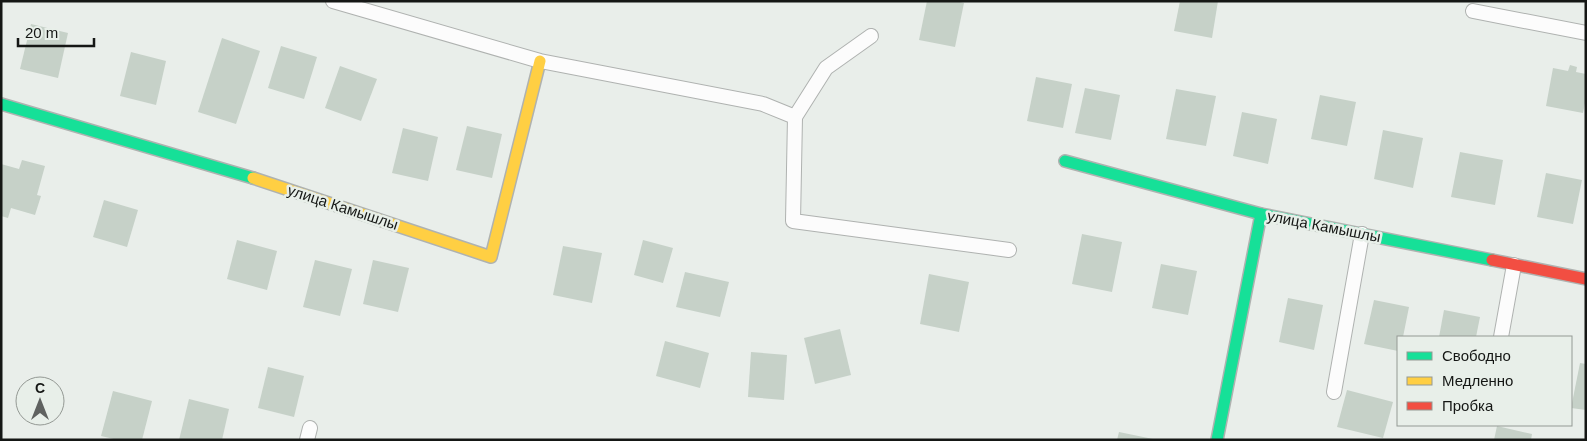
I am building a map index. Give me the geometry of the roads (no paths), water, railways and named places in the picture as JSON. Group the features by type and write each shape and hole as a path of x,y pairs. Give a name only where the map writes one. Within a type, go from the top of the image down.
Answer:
{"street":[{"name":"улица Камышлы","path":"1,104 247,176 491,257 540,61"},
{"name":"улица Камышлы","path":"1065,161 1261,214 1586,279"},
{"path":"1217,440 1261,214"}],"lane":[{"path":"333,1 540,61 763,104 795,117"},
{"path":"1473,11 1586,33"},
{"path":"871,36 826,68 795,117 793,221 1010,250"},
{"path":"1334,392 1362,234"},
{"path":"1500,336 1514,265"}]}
